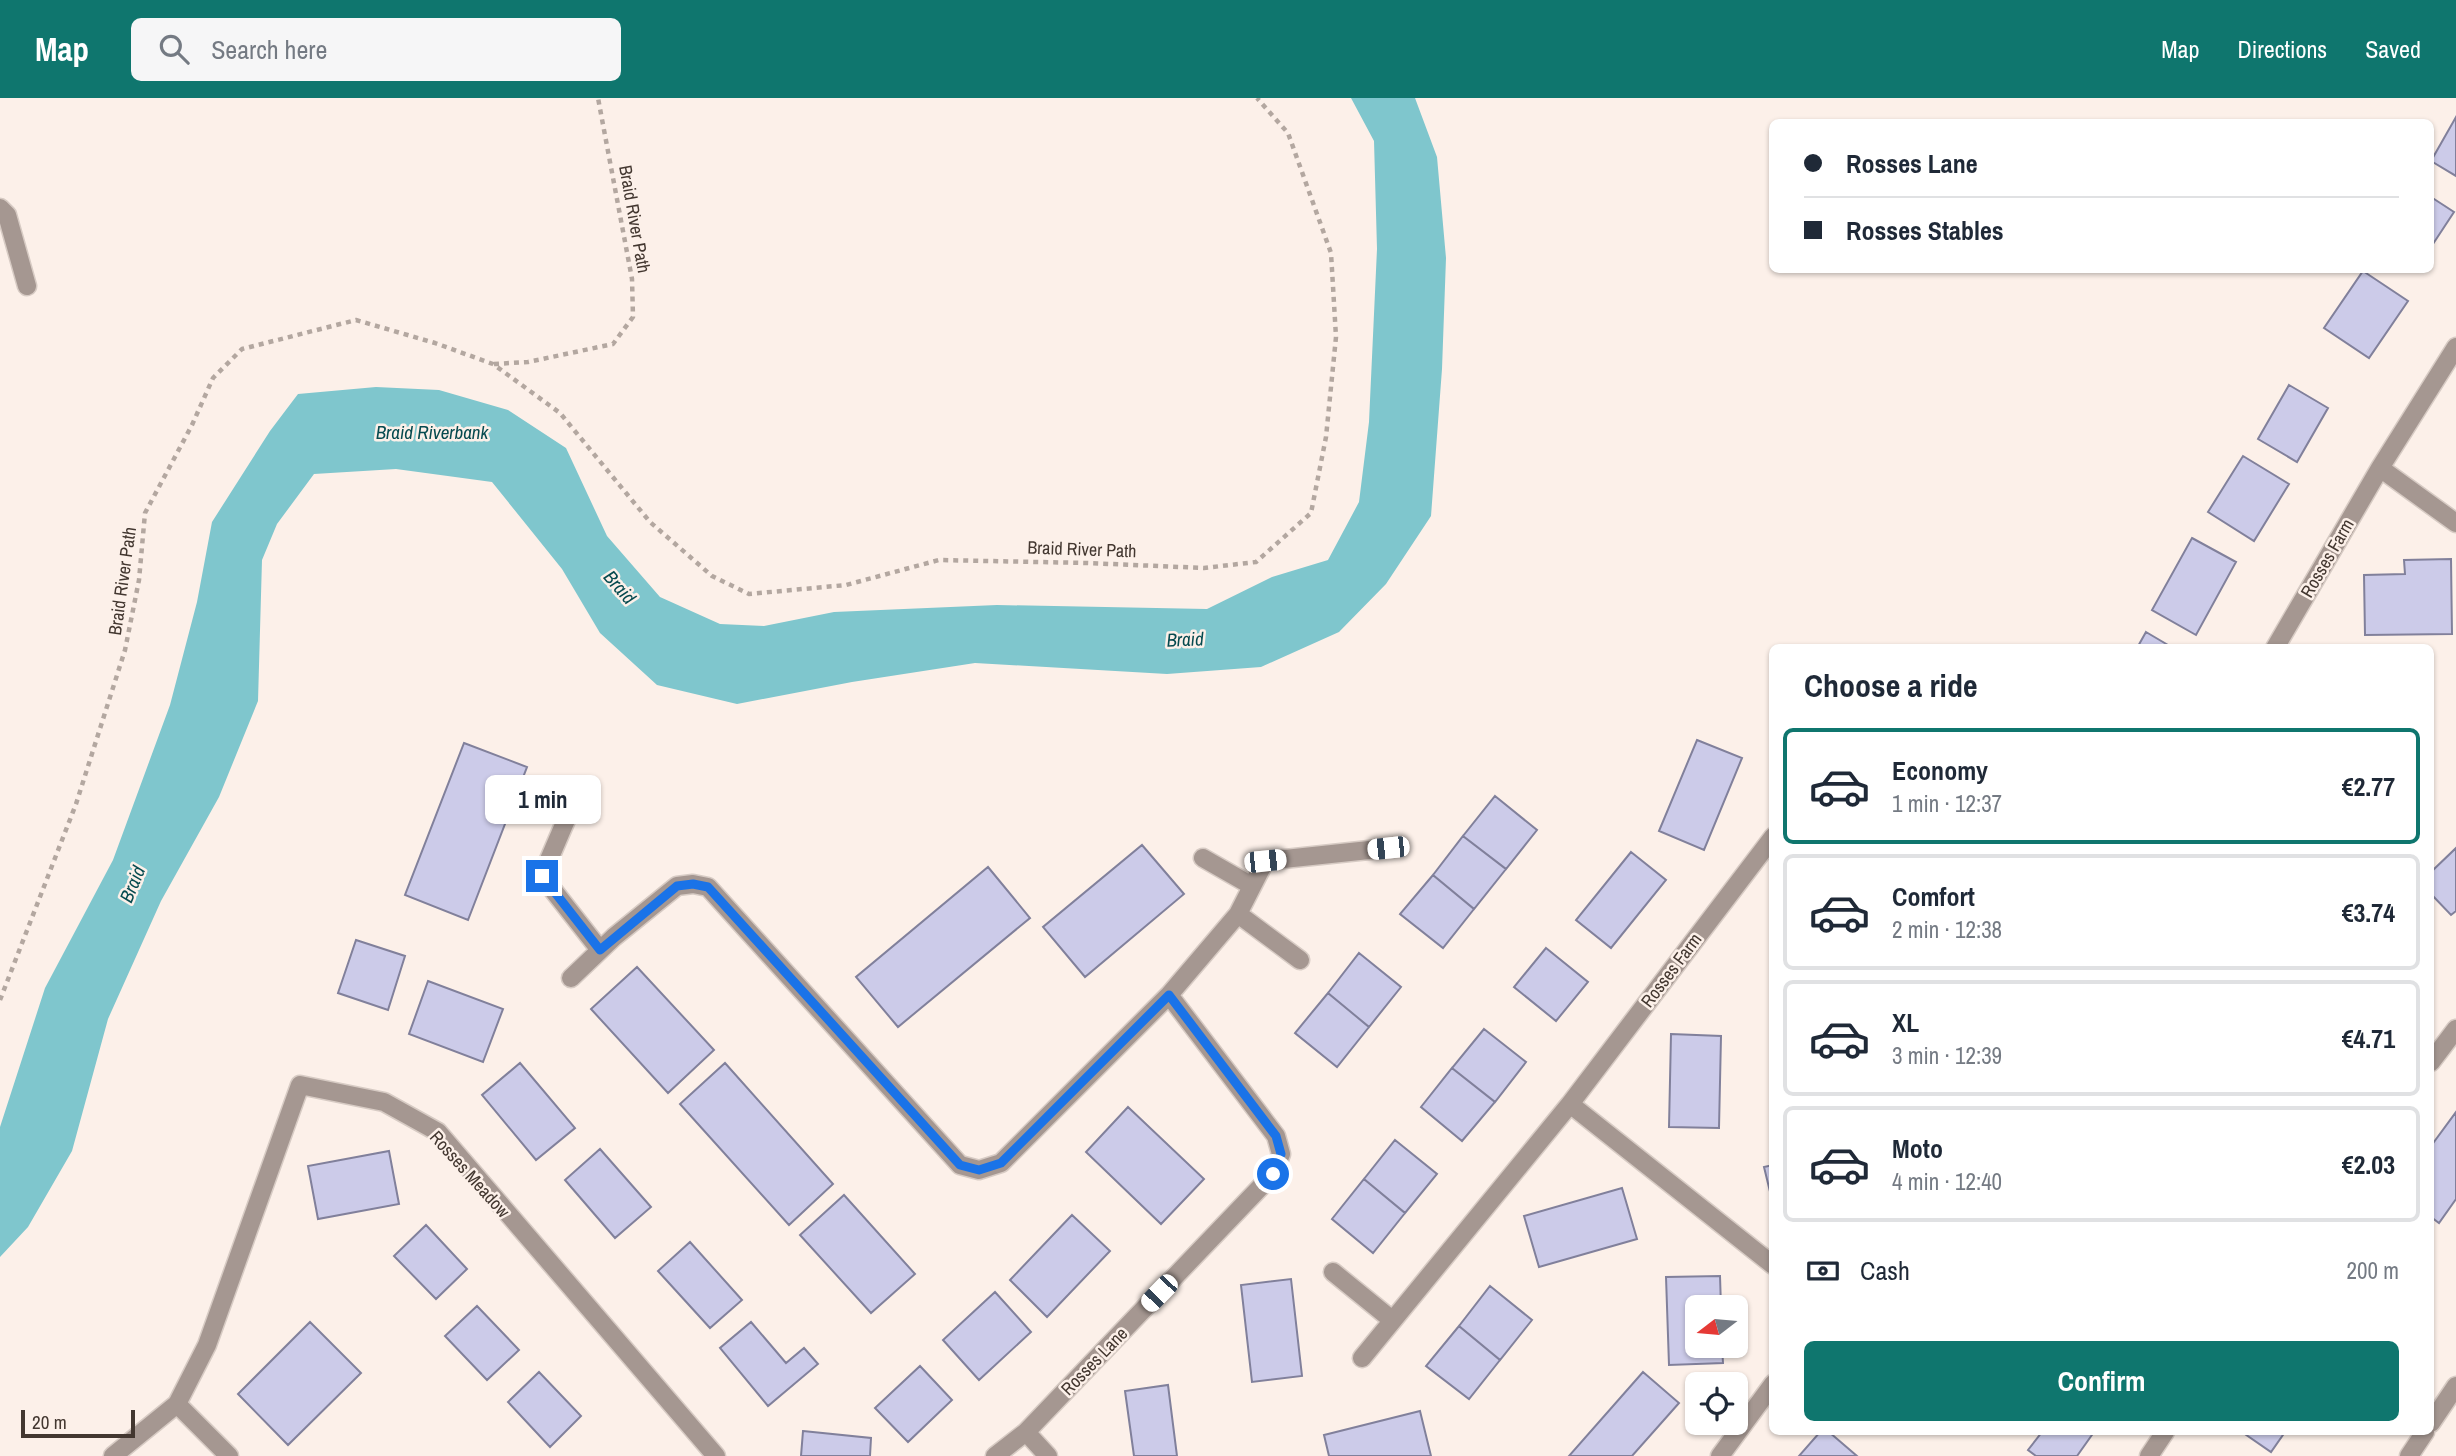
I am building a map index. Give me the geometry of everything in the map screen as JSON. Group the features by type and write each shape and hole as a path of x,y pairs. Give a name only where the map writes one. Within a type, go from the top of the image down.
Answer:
{"street":[{"path":"0,208 7,215 27,286"},
{"name":"Rosses Farm","path":"2277,644 2380,468 2456,347"},
{"path":"2380,468 2456,523"},
{"path":"575,799 542,876 600,950"},
{"name":"Rosses Farm","path":"1362,1358 1570,1104 1769,842"},
{"path":"571,978 600,950 677,886 693,884 708,887 960,1165 979,1170 1001,1163 1169,995 1238,914 1265,861 1388,848"},
{"path":"1203,858 1252,886"},
{"path":"1238,914 1300,960"},
{"name":"Rosses Lane","path":"995,1456 1026,1432 1273,1174 1281,1154 1276,1136 1169,995"},
{"path":"2434,1058 2456,1029"},
{"name":"Rosses Meadow","path":"113,1456 177,1404 207,1345 300,1085 384,1102 438,1132 716,1456"},
{"path":"1570,1104 1769,1262"},
{"path":"1333,1272 1392,1320"},
{"path":"2434,1419 2456,1386"},
{"path":"1720,1456 1769,1389"},
{"path":"177,1404 229,1456"},
{"path":"1026,1432 1048,1456"},
{"path":"2149,1456 2163,1435"},
{"path":"2409,1456 2423,1435"}],"path":[{"name":"Braid River Path","path":"493,364 528,362 613,344 633,317 632,279 598,98"},
{"name":"Braid River Path","path":"0,1000 76,804 125,650 139,580 145,513 192,425 213,378 242,349 356,320 435,343 493,364 560,413 661,531 712,576 749,593 846,585 939,560 1204,568 1256,562 1311,513 1326,437 1336,337 1331,253 1288,134 1257,98"}],"water":[{"name":"Braid Riverbank","path":"1351,98 1415,98 1437,157 1446,258 1442,369 1431,516 1386,584 1339,632 1261,667 1167,674 975,663 852,682 737,704 657,685 600,633 562,569 492,482 396,469 314,474 277,524 262,560 258,701 219,797 161,901 108,1019 72,1151 28,1227 0,1257 0,1127 45,988 113,860 170,705 197,602 212,522 270,431 298,394 376,387 439,390 508,410 566,448 607,536 660,597 720,624 764,626 834,612 997,605 1207,609 1272,577 1328,560 1359,502 1369,422 1377,249 1374,141"}],"building":[{"path":"2456,117 2456,176 2434,163 2434,156"},
{"path":"2434,199 2454,212 2434,242"},
{"path":"2362,273 2366,273 2408,301 2369,358 2324,328"},
{"path":"2289,385 2328,408 2297,462 2258,439"},
{"path":"2243,456 2289,484 2254,541 2208,512"},
{"path":"2192,538 2236,562 2196,635 2152,610"},
{"path":"2451,559 2452,634 2365,635 2364,575 2405,574 2404,560"},
{"path":"2146,632 2166,644 2139,644"},
{"path":"1697,740 1742,758 1704,850 1659,831"},
{"path":"464,743 527,767 468,920 405,895"},
{"path":"1495,796 1537,830 1506,869 1463,836"},
{"path":"1463,836 1506,869 1474,909 1433,875"},
{"path":"1142,845 1184,894 1085,977 1043,927"},
{"path":"2456,848 2456,911 2451,915 2434,897 2434,869"},
{"path":"1631,852 1666,880 1611,948 1576,920"},
{"path":"988,867 1030,918 898,1027 856,977"},
{"path":"1433,875 1474,909 1443,948 1400,914"},
{"path":"356,940 405,956 388,1010 338,993"},
{"path":"1546,948 1588,982 1556,1021 1514,987"},
{"path":"1359,953 1401,987 1369,1027 1328,993"},
{"path":"637,967 714,1050 668,1093 591,1009"},
{"path":"428,981 503,1009 483,1062 409,1034"},
{"path":"1328,993 1369,1027 1337,1067 1295,1033"},
{"path":"1484,1029 1526,1062 1495,1102 1452,1068"},
{"path":"1671,1034 1721,1036 1719,1128 1669,1127"},
{"path":"520,1063 575,1128 536,1160 482,1095"},
{"path":"725,1063 833,1184 789,1225 680,1104"},
{"path":"1452,1068 1495,1102 1462,1141 1421,1107"},
{"path":"1128,1107 1204,1179 1161,1224 1086,1152"},
{"path":"2456,1112 2456,1199 2439,1223 2434,1219 2434,1142"},
{"path":"1395,1140 1437,1174 1405,1213 1364,1179"},
{"path":"600,1149 651,1207 615,1238 565,1180"},
{"path":"389,1151 399,1204 318,1219 308,1166"},
{"path":"1769,1166 1769,1188 1764,1167"},
{"path":"1364,1179 1405,1213 1373,1253 1332,1219"},
{"path":"1622,1188 1637,1239 1539,1267 1524,1216"},
{"path":"844,1195 915,1274 871,1313 800,1235"},
{"path":"1072,1215 1110,1251 1047,1317 1010,1280"},
{"path":"426,1225 467,1269 436,1299 394,1256"},
{"path":"690,1242 742,1300 710,1328 658,1271"},
{"path":"1720,1276 1721,1295 1685,1295 1685,1358 1723,1358 1723,1363 1669,1365 1666,1277"},
{"path":"1291,1279 1302,1376 1252,1382 1241,1285"},
{"path":"1490,1286 1532,1320 1500,1360 1459,1326"},
{"path":"995,1292 1031,1332 979,1380 943,1340"},
{"path":"477,1306 519,1350 487,1380 445,1336"},
{"path":"310,1322 361,1373 288,1445 238,1394"},
{"path":"751,1322 786,1363 804,1348 818,1364 768,1406 720,1348"},
{"path":"1459,1326 1500,1360 1469,1399 1426,1366"},
{"path":"920,1366 952,1400 908,1442 875,1408"},
{"path":"539,1372 581,1416 550,1447 508,1402"},
{"path":"1643,1372 1679,1403 1632,1456 1569,1456"},
{"path":"1168,1385 1177,1456 1134,1456 1125,1391"},
{"path":"1420,1411 1431,1456 1329,1456 1324,1435"},
{"path":"803,1431 871,1438 870,1456 801,1456"},
{"path":"1817,1435 1832,1435 1857,1456 1799,1456"},
{"path":"2040,1435 2092,1435 2077,1456 2036,1456 2028,1450"},
{"path":"2246,1435 2283,1435 2271,1452"}],"route":[{"path":"542,876 600,950 677,886 693,884 708,887 960,1165 979,1170 1001,1163 1169,995 1276,1136 1281,1154 1273,1174"}],"water label":[{"name":"Braid","path":"620,587"},
{"name":"Braid","path":"1185,639"},
{"name":"Braid","path":"132,884"}]}
